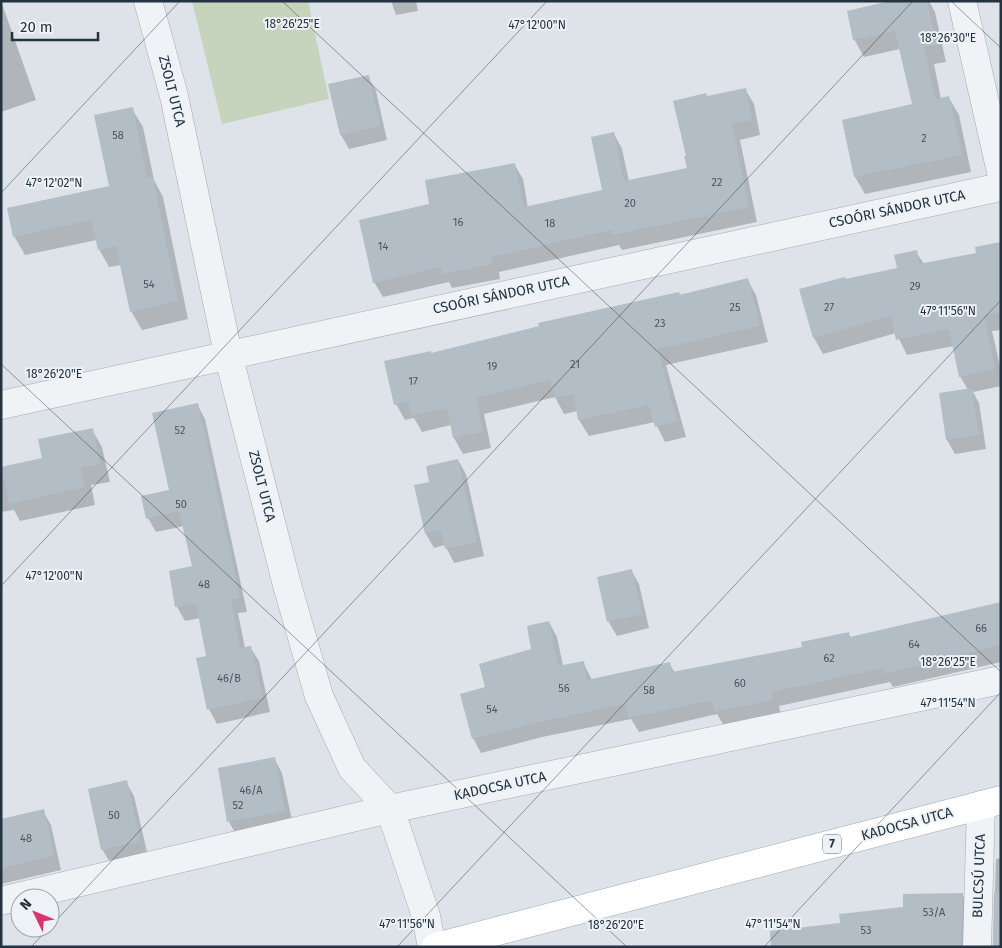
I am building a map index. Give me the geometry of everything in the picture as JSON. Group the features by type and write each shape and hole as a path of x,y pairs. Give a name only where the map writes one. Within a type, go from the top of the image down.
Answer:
{"main road":[{"name":"KADOCSA UTCA","path":"434,947 991,802"}],"street":[{"name":"ZSOLT UTCA","path":"148,1 174,96 228,354 287,585 319,696 352,768 390,809 426,916 434,947"},
{"path":"962,1 1001,172"},
{"name":"CSOÓRI SÁNDOR UTCA","path":"1,405 1001,186"},
{"name":"KADOCSA UTCA","path":"1,901 390,809 1001,680"},
{"name":"BULCSÚ UTCA","path":"976,947 991,802"}],"green space":[{"path":"192,1 308,1 329,99 222,124"}],"building":[{"path":"890,1 927,1 937,45 924,47 935,99 949,96 962,155 854,177 842,120 912,104 895,31 853,40 847,11"},
{"path":"369,75 380,126 340,135 328,84"},
{"path":"746,88 752,120 732,124 749,207 612,235 611,230 491,257 492,264 442,274 441,267 373,283 359,220 429,204 425,180 515,163 524,207 602,190 591,137 614,132 624,181 687,168 673,101 706,93 707,96"},
{"path":"133,107 147,178 153,177 178,301 130,312 116,246 98,250 91,220 13,237 7,208 109,186 94,115"},
{"path":"1001,242 1001,312 984,315 995,369 959,377 949,329 896,340 891,316 813,338 799,289 845,277 845,279 897,268 894,255 917,250 919,264 976,253 975,247"},
{"path":"748,278 760,326 658,349 677,421 655,427 649,405 578,420 573,394 554,398 550,380 476,398 483,432 453,438 447,408 412,416 408,402 394,405 384,361 431,351 431,353 539,326 538,323 679,292 680,295"},
{"path":"972,388 979,435 946,440 939,393"},
{"path":"198,403 240,598 231,599 240,648 251,646 263,698 207,710 196,658 206,656 196,603 175,607 169,571 192,566 179,511 146,519 141,496 169,490 152,413"},
{"path":"93,428 100,464 81,468 85,487 9,504 1,467 42,458 38,439"},
{"path":"458,459 477,542 445,549 441,530 425,534 414,485 429,482 426,466"},
{"path":"632,569 642,614 607,622 597,577"},
{"path":"1001,602 1001,645 884,674 883,668 772,692 773,700 714,712 712,700 629,718 626,704 534,723 472,739 460,694 485,687 479,664 531,649 527,626 549,621 558,666 584,661 587,680 670,662 672,672 802,647 801,642 849,632 850,637"},
{"path":"275,757 285,811 227,822 218,768"},
{"path":"127,780 140,841 101,850 88,789"},
{"path":"44,809 54,856 1,868 1,819"},
{"path":"994,892 1001,892 1001,947 993,947"},
{"path":"963,893 961,947 771,947 770,931 840,923 839,914 903,907 903,894"}]}
